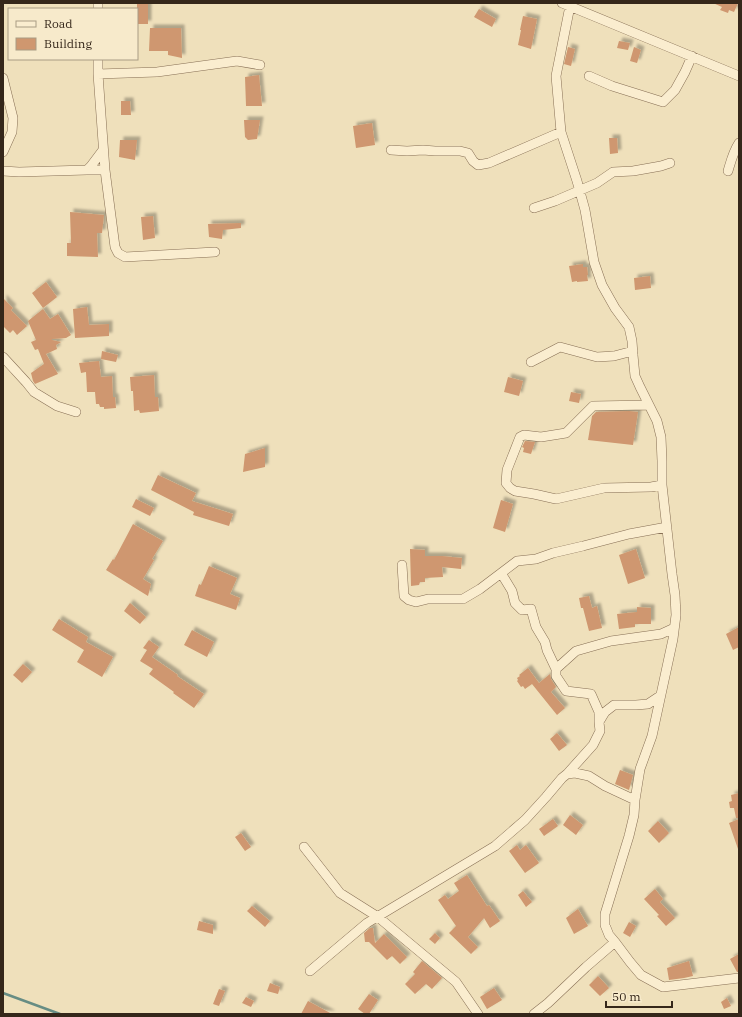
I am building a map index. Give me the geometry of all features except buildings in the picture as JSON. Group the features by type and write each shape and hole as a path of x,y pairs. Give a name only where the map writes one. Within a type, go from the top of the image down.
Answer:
{"street":[{"path":"739,76 566,5 556,76 561,132 580,190 594,262 602,285 615,308 629,327 632,341 635,376 657,421 661,437 662,485 675,594 676,615 652,736 640,769 634,815 605,914 605,925 609,935 641,975 663,987 739,978"},
{"path":"589,76 612,86 663,102 674,90 685,72 692,56"},
{"path":"98,60 105,170 115,247 118,253 126,258 215,252"},
{"path":"98,74 157,72 237,61 260,65"},
{"path":"3,78 13,118 12,132 3,152"},
{"path":"391,150 406,152 423,150 435,152 460,151 468,153 478,165 489,163 561,132"},
{"path":"728,171 733,154 739,144"},
{"path":"87,170 104,150"},
{"path":"534,208 555,201 597,183 613,172 633,171 670,163"},
{"path":"3,171 105,170"},
{"path":"531,362 560,347 598,357 614,356 632,351"},
{"path":"3,357 34,392 57,406 76,412"},
{"path":"649,405 593,406 566,433 541,437 524,435 520,437 507,470 506,483 515,491 556,499 604,488 651,487 662,485"},
{"path":"402,565 404,596 409,600 416,602 428,599 463,599 480,589 517,561 536,559 553,553 629,534 667,527"},
{"path":"310,971 367,924 495,846 525,820 567,774 593,745 600,731 599,712 591,694 566,691 556,676 556,669 545,642 536,627 530,609 522,610 515,603 512,591 501,573"},
{"path":"556,669 576,651 611,641 661,634 674,628"},
{"path":"599,722 605,712 614,705 648,704 660,696"},
{"path":"567,774 575,773 589,776 605,786 636,800"},
{"path":"304,846 340,893 378,917 456,982 478,1014"},
{"path":"534,1014 615,942"}],"waterway":[{"path":"3,993 60,1014"}]}
